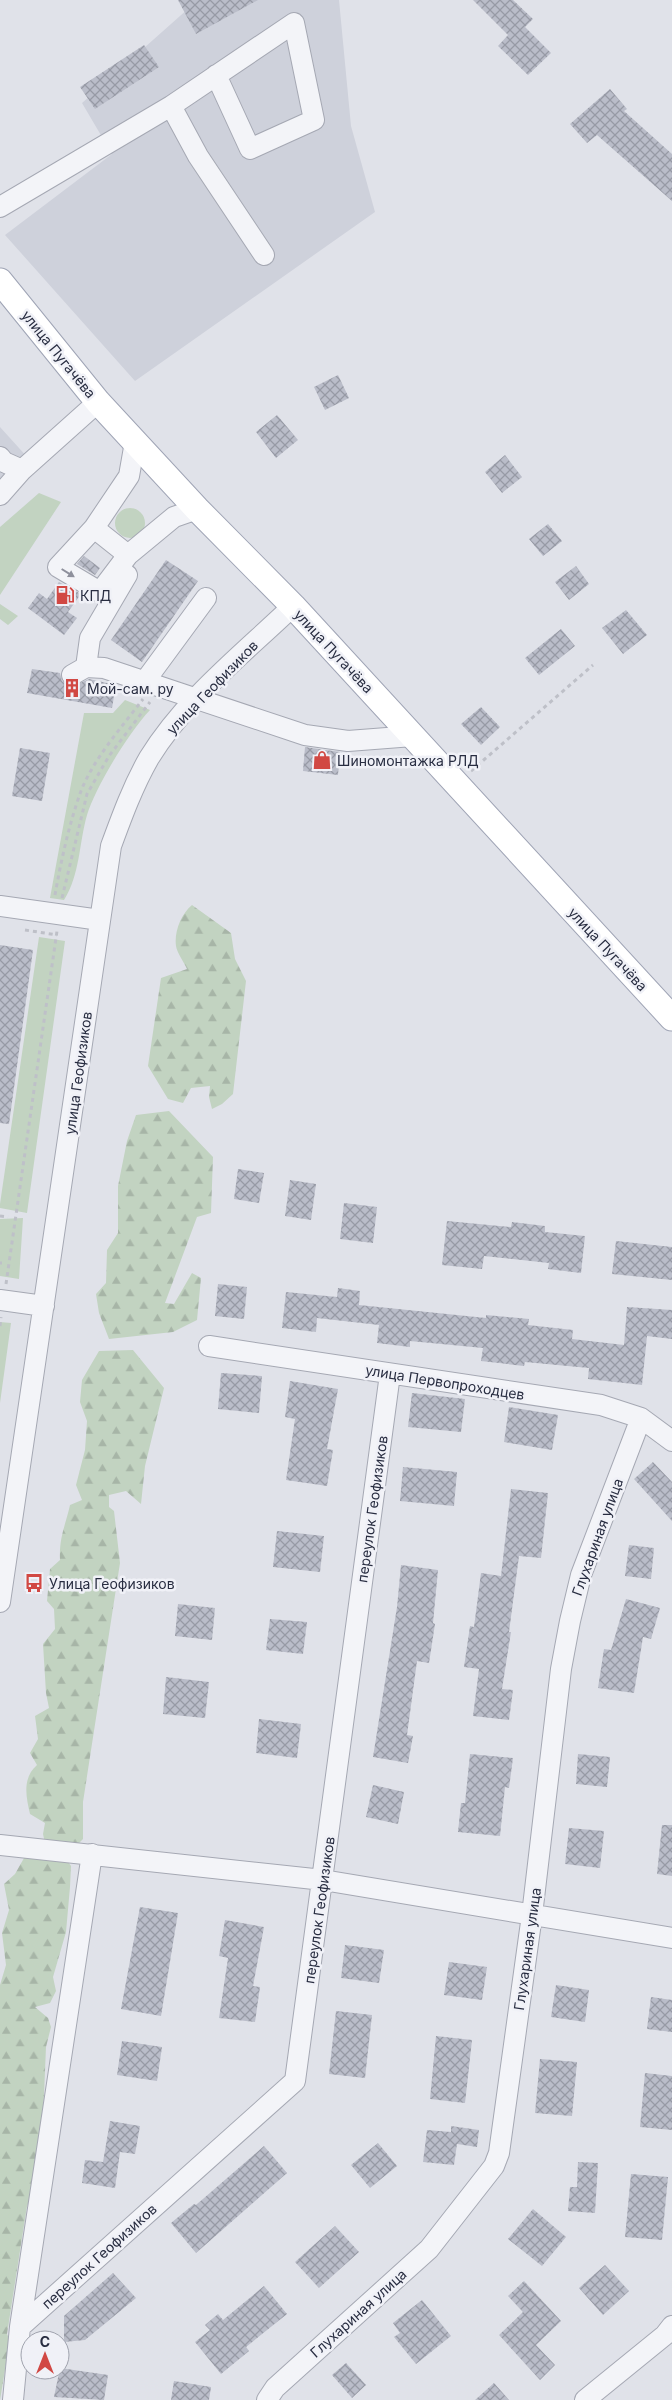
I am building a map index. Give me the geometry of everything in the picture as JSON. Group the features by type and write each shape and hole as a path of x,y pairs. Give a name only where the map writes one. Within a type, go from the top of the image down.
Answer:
{"main road":[{"name":"улица Пугачёва","path":"0,281 98,402 197,509 293,606 456,784 670,1010"}],"street":[{"path":"0,207 171,106 216,75 294,24 314,120 250,149 216,75"},
{"path":"171,106 198,156 264,256"},
{"path":"0,495 22,470 98,402"},
{"path":"135,442 129,476 94,528 58,567 100,592 128,555 174,517 197,509"},
{"path":"0,458 4,462 22,470"},
{"path":"94,528 128,555"},
{"path":"127,576 90,638 79,671 104,668 305,736 348,741 412,736"},
{"path":"154,684 206,598"},
{"name":"улица Геофизиков","path":"0,1602 112,846 133,790 163,738 197,698 293,606"},
{"path":"0,906 100,920"},
{"path":"2,1300 44,1306"},
{"name":"улица Первопроходцев","path":"208,1346 600,1405 641,1418 672,1441"},
{"name":"переулок Геофизиков","path":"20,2327 295,2081 390,1374"},
{"name":"Глухариная улица","path":"267,2400 275,2388 429,2249 494,2166 499,2153 532,1915 561,1669 570,1621 581,1575 641,1418"},
{"path":"0,1846 92,1854 323,1880 672,1938"},
{"path":"14,2400 20,2327 92,1854"},
{"path":"585,2400 664,2335 672,2326"}],"path":[{"path":"456,784 593,665"},
{"path":"0,1326 62,862 82,790 100,758 154,684"},
{"path":"56,914 87,794 108,756 154,684"},
{"path":"0,1216 8,1217"}],"shaded area":[{"path":"198,0 339,0 351,126 375,212 135,381 5,235 112,154 82,103"},
{"path":"0,427 38,469 0,506"}],"green space":[{"path":"39,493 61,502 0,595 0,527"},
{"path":"130,508 141,512 145,523 141,534 130,538 119,534 115,523 119,512"},
{"path":"0,604 18,616 8,625 0,619"},
{"path":"125,700 150,710 114,760 91,803 84,826 76,870 64,900 50,898 84,713 113,713"},
{"path":"192,905 231,933 235,959 246,981 233,1094 222,1104 212,1109 209,1097 210,1086 191,1088 183,1103 168,1099 148,1066 161,978 187,969 178,952 176,941 177,929 182,918"},
{"path":"39,937 65,941 27,1213 0,1208 0,1204"},
{"path":"169,1111 213,1157 211,1213 197,1217 165,1303 174,1304 192,1273 201,1278 197,1320 173,1332 109,1339 99,1313 96,1294 106,1283 107,1250 118,1233 118,1186 127,1141 136,1115"},
{"path":"23,1218 19,1279 0,1276 0,1219"},
{"path":"0,1322 11,1323 0,1403"},
{"path":"133,1350 164,1388 145,1466 141,1504 126,1491 109,1495 109,1507 114,1511 120,1563 83,1802 83,1839 77,1845 45,1843 43,1834 45,1823 30,1814 26,1788 29,1776 37,1765 30,1753 38,1739 35,1716 49,1708 46,1693 43,1644 55,1629 54,1609 47,1601 50,1569 60,1560 61,1538 70,1505 82,1500 76,1485 85,1450 87,1421 80,1402 82,1380 99,1351"},
{"path":"28,1851 62,1853 71,1866 70,1887 66,1932 53,1977 56,1991 50,2003 35,2007 48,2018 51,2027 46,2047 43,2119 7,2334 10,2340 0,2400 0,1985 6,1965 2,1933 9,1910 4,1884 15,1874"}],"building":[{"path":"178,0 258,0 196,34"},
{"path":"473,0 513,0 533,19 525,27 551,53 528,75 498,46 508,35"},
{"path":"144,45 159,67 95,109 80,87"},
{"path":"610,89 627,109 624,111 672,154 672,201 597,135 587,143 570,124"},
{"path":"338,375 349,398 325,410 314,387"},
{"path":"277,415 298,440 276,458 256,432"},
{"path":"505,455 522,477 502,493 485,472"},
{"path":"548,524 562,541 543,556 529,539"},
{"path":"84,556 100,568 95,575 77,564"},
{"path":"166,560 198,581 142,662 111,640"},
{"path":"576,566 589,584 569,600 555,582"},
{"path":"59,582 81,594 68,612 77,618 64,635 28,608 39,593 47,599"},
{"path":"626,610 647,635 623,654 602,628"},
{"path":"561,629 575,646 539,675 525,658"},
{"name":"Мой-сам. ру","path":"32,669 60,673 62,681 71,687 89,679 116,685 112,708 27,693"},
{"path":"481,707 500,727 481,745 461,724"},
{"name":"Шиномонтажка РЛД","path":"305,747 340,752 338,775 303,771"},
{"path":"20,748 50,753 42,801 12,796"},
{"path":"0,945 33,950 9,1124 0,1123"},
{"path":"238,1169 264,1173 259,1203 234,1199"},
{"path":"290,1180 316,1184 311,1220 285,1216"},
{"path":"344,1203 377,1207 373,1243 340,1239"},
{"path":"447,1221 511,1227 512,1222 545,1226 545,1232 585,1236 581,1273 548,1269 549,1263 484,1256 482,1269 442,1265"},
{"path":"616,1241 672,1247 672,1280 612,1274"},
{"path":"218,1284 247,1287 244,1319 215,1316"},
{"path":"338,1288 360,1291 359,1305 486,1318 486,1315 529,1319 528,1325 573,1330 572,1339 624,1345 627,1307 672,1310 672,1339 647,1336 642,1385 588,1379 589,1368 525,1362 524,1366 481,1361 483,1348 410,1341 410,1347 377,1343 379,1325 317,1318 316,1332 282,1328 286,1292 337,1297"},
{"path":"221,1373 262,1376 259,1413 218,1409"},
{"path":"290,1381 338,1389 327,1449 333,1450 327,1486 286,1480 295,1419 285,1417"},
{"path":"412,1393 465,1399 461,1432 408,1427"},
{"path":"509,1407 558,1415 552,1450 504,1442"},
{"path":"653,1462 672,1482 672,1521 634,1479"},
{"path":"403,1467 457,1472 454,1506 400,1501"},
{"path":"511,1489 548,1493 541,1558 519,1556 509,1632 511,1632 502,1689 513,1690 509,1720 473,1716 479,1669 464,1667 470,1626 474,1627 481,1573 501,1576"},
{"path":"277,1531 324,1536 320,1572 273,1567"},
{"path":"629,1545 654,1548 651,1579 625,1576"},
{"path":"401,1565 438,1570 433,1623 435,1624 429,1663 417,1661 407,1735 413,1736 408,1763 373,1757 397,1607"},
{"path":"626,1599 660,1608 651,1639 643,1637 634,1693 598,1688 604,1649 611,1650"},
{"path":"178,1604 215,1608 212,1640 175,1636"},
{"path":"270,1619 307,1622 303,1654 266,1650"},
{"path":"166,1677 209,1682 205,1718 163,1714"},
{"path":"259,1719 301,1724 297,1758 256,1753"},
{"path":"470,1754 513,1758 509,1788 505,1787 500,1836 458,1832 461,1803 465,1803"},
{"path":"578,1754 610,1757 607,1787 576,1784"},
{"path":"373,1785 404,1792 398,1824 366,1817"},
{"path":"662,1825 672,1825 672,1876 657,1874"},
{"path":"569,1828 604,1831 600,1868 565,1864"},
{"path":"140,1907 178,1913 161,2016 121,2009"},
{"path":"225,1920 264,1927 253,1986 260,1987 255,2022 219,2018 228,1958 219,1956"},
{"path":"345,1945 384,1950 379,1983 341,1978"},
{"path":"449,1962 487,1967 482,2000 444,1995"},
{"path":"556,1985 589,1990 585,2022 551,2017"},
{"path":"651,1997 672,2000 672,2032 647,2029"},
{"path":"336,2011 372,2015 365,2078 329,2074"},
{"path":"436,2036 472,2040 465,2103 430,2099"},
{"path":"122,2041 162,2047 157,2081 117,2075"},
{"path":"540,2059 577,2062 572,2116 535,2113"},
{"path":"645,2073 672,2076 672,2130 640,2127"},
{"path":"110,2121 140,2126 135,2154 120,2152 115,2188 82,2183 85,2160 103,2162"},
{"path":"451,2126 479,2130 477,2147 457,2144 454,2165 423,2162 427,2130 451,2132"},
{"path":"378,2143 397,2166 370,2188 351,2165"},
{"path":"264,2146 287,2173 196,2253 171,2223 194,2204 196,2205"},
{"path":"578,2162 598,2163 595,2213 568,2211 570,2187 577,2187"},
{"path":"631,2174 668,2177 662,2240 625,2237"},
{"path":"533,2209 566,2237 542,2266 508,2239"},
{"path":"335,2226 359,2252 319,2288 295,2262"},
{"path":"605,2265 629,2291 603,2315 579,2288"},
{"path":"113,2273 136,2298 85,2340 70,2341 70,2330 64,2330 64,2316"},
{"path":"524,2281 561,2321 536,2345 555,2365 540,2380 499,2335 523,2312 508,2296"},
{"path":"264,2286 287,2314 246,2347 249,2351 221,2374 195,2342 210,2330 205,2325 218,2314 223,2320"},
{"path":"422,2300 451,2336 416,2364 394,2337 400,2333 393,2323"},
{"path":"346,2363 366,2385 352,2398 332,2375"},
{"path":"70,2369 108,2375 104,2400 54,2397 58,2380 70,2380"},
{"path":"174,2381 211,2387 209,2400 171,2400"},
{"path":"494,2383 509,2400 475,2400"}],"place":[{"name":"КПД","path":"65,595"},
{"name":"Мой-сам. ру","path":"72,688"},
{"name":"Шиномонтажка РЛД","path":"322,760"},
{"name":"Улица Геофизиков","path":"34,1583"}]}
